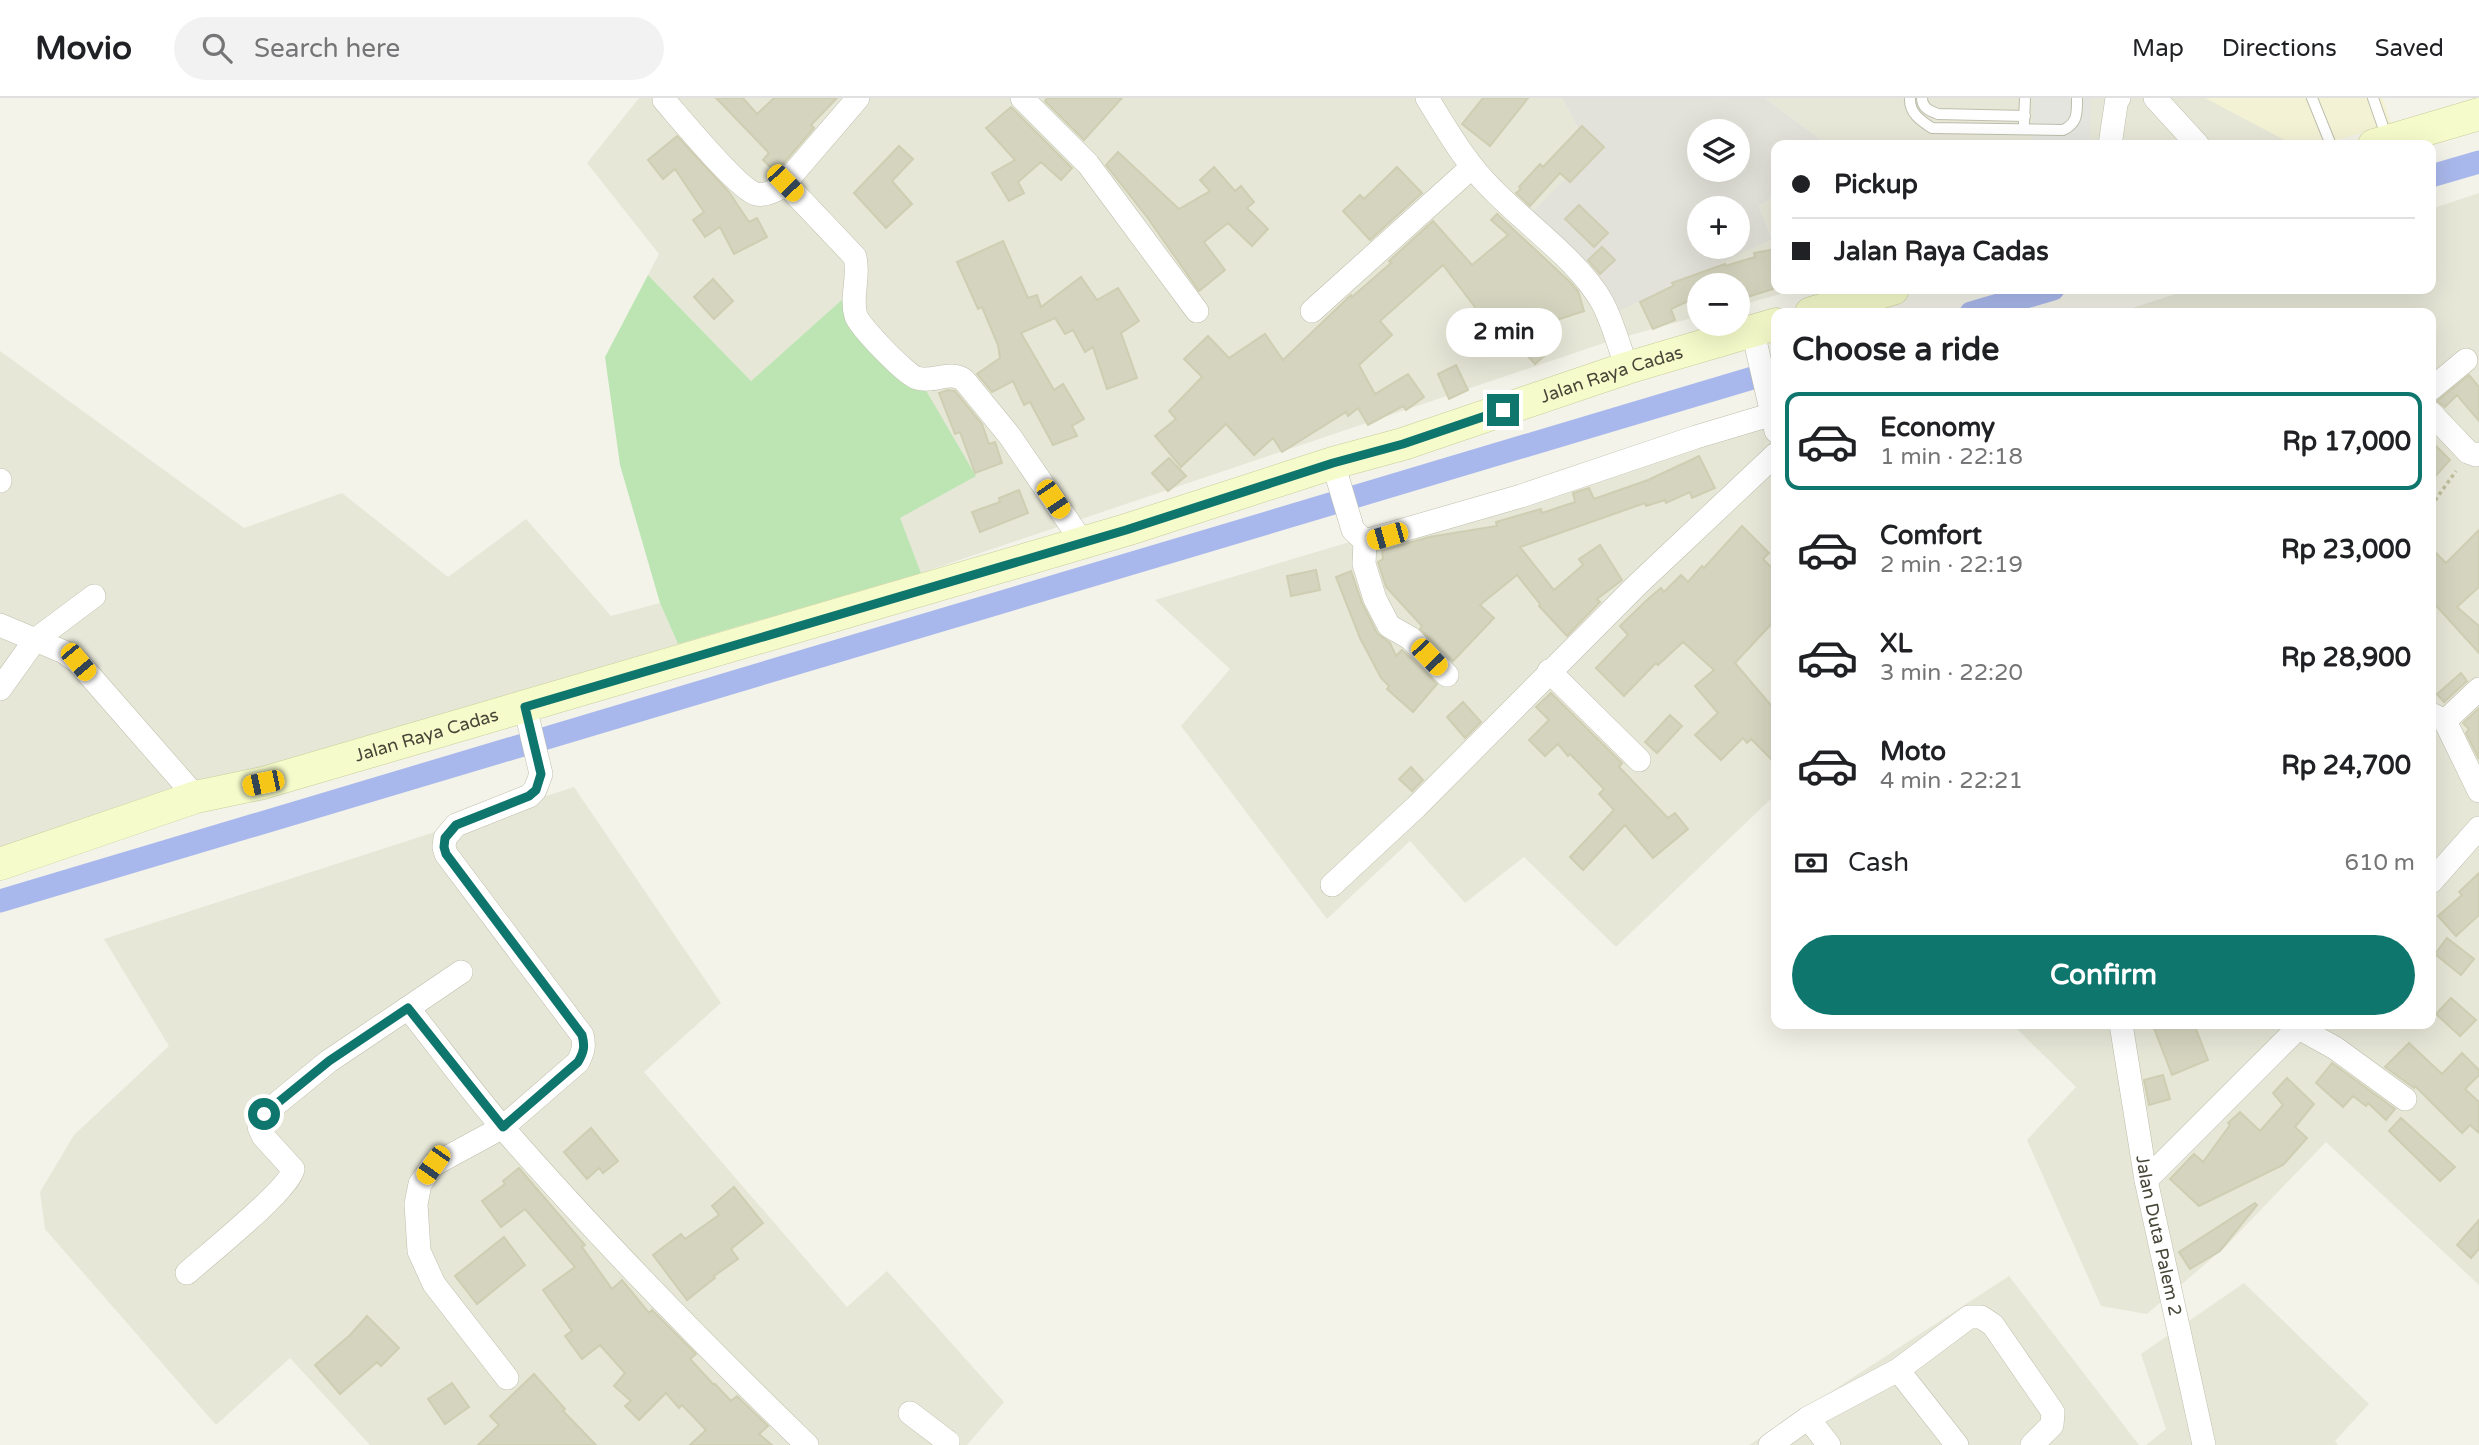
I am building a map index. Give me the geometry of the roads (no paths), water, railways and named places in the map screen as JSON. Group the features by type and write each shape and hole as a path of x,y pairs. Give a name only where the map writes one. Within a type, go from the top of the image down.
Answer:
{"street":[{"path":"664,100 724,168 751,192 758,194 769,193 785,183 858,98"},
{"path":"1022,98 1088,164 1197,311"},
{"path":"1427,98 1472,167 1492,190 1591,286 1602,303 1627,368"},
{"path":"2111,140 2118,98"},
{"path":"2155,98 2193,140"},
{"path":"2391,140 2479,114"},
{"path":"1312,311 1472,167"},
{"path":"785,183 855,257 858,268 855,310 859,323 911,376 930,380 955,376 964,380 1009,435 1083,542"},
{"path":"1828,308 1876,294"},
{"path":"1763,333 1771,396"},
{"name":"Jalan Raya Cadas","path":"0,863 196,797 263,783 526,713 1083,542 1336,471 1403,444 1627,368 1763,333"},
{"path":"2436,385 2466,360"},
{"path":"2436,418 2473,453"},
{"path":"1359,536 1521,496 1696,437 1771,420"},
{"path":"1332,885 1416,807 1549,671 1771,459"},
{"path":"1336,471 1359,536 1364,564 1381,613 1389,626 1410,638 1447,676"},
{"path":"0,689 35,640 94,596"},
{"path":"0,625 64,652 78,662 196,797"},
{"path":"1549,671 1639,760"},
{"path":"2479,689 2438,717 2479,791"},
{"path":"507,1378 433,1284 419,1251 416,1214 420,1184 433,1165 503,1127 578,1062 585,1044 582,1035 446,854 444,847 445,838 456,825 529,796 536,790 541,774 526,713"},
{"path":"2436,876 2479,828"},
{"path":"187,1273 288,1181 292,1174 293,1169 263,1136 259,1126 264,1114 329,1061 461,972"},
{"path":"408,1008 503,1127 621,1258 711,1352 807,1445"},
{"name":"Jalan Duta Palem 2","path":"2122,1029 2146,1180 2199,1442"},
{"path":"2146,1180 2298,1029"},
{"path":"2306,1029 2406,1099"},
{"path":"1770,1445 1808,1418 1898,1370 1969,1317 1981,1317 1989,1321 2053,1412 2052,1425 2032,1445"},
{"path":"1898,1370 1957,1445"},
{"path":"910,1413 948,1442 947,1445"},
{"path":"1808,1418 1829,1445"}],"lane":[{"path":"1910,98 1918,119 1933,128 2024,130 2063,130 2072,126 2077,118 2077,98"},
{"path":"1922,98 1927,110 1938,114 2025,116"},
{"path":"2024,130 2025,98"},
{"path":"2312,98 2329,140"},
{"path":"2373,98 2380,140"}],"waterway":[{"path":"2436,175 2479,162"},
{"path":"1988,308 2036,294"},
{"path":"0,901 1771,372"}]}
